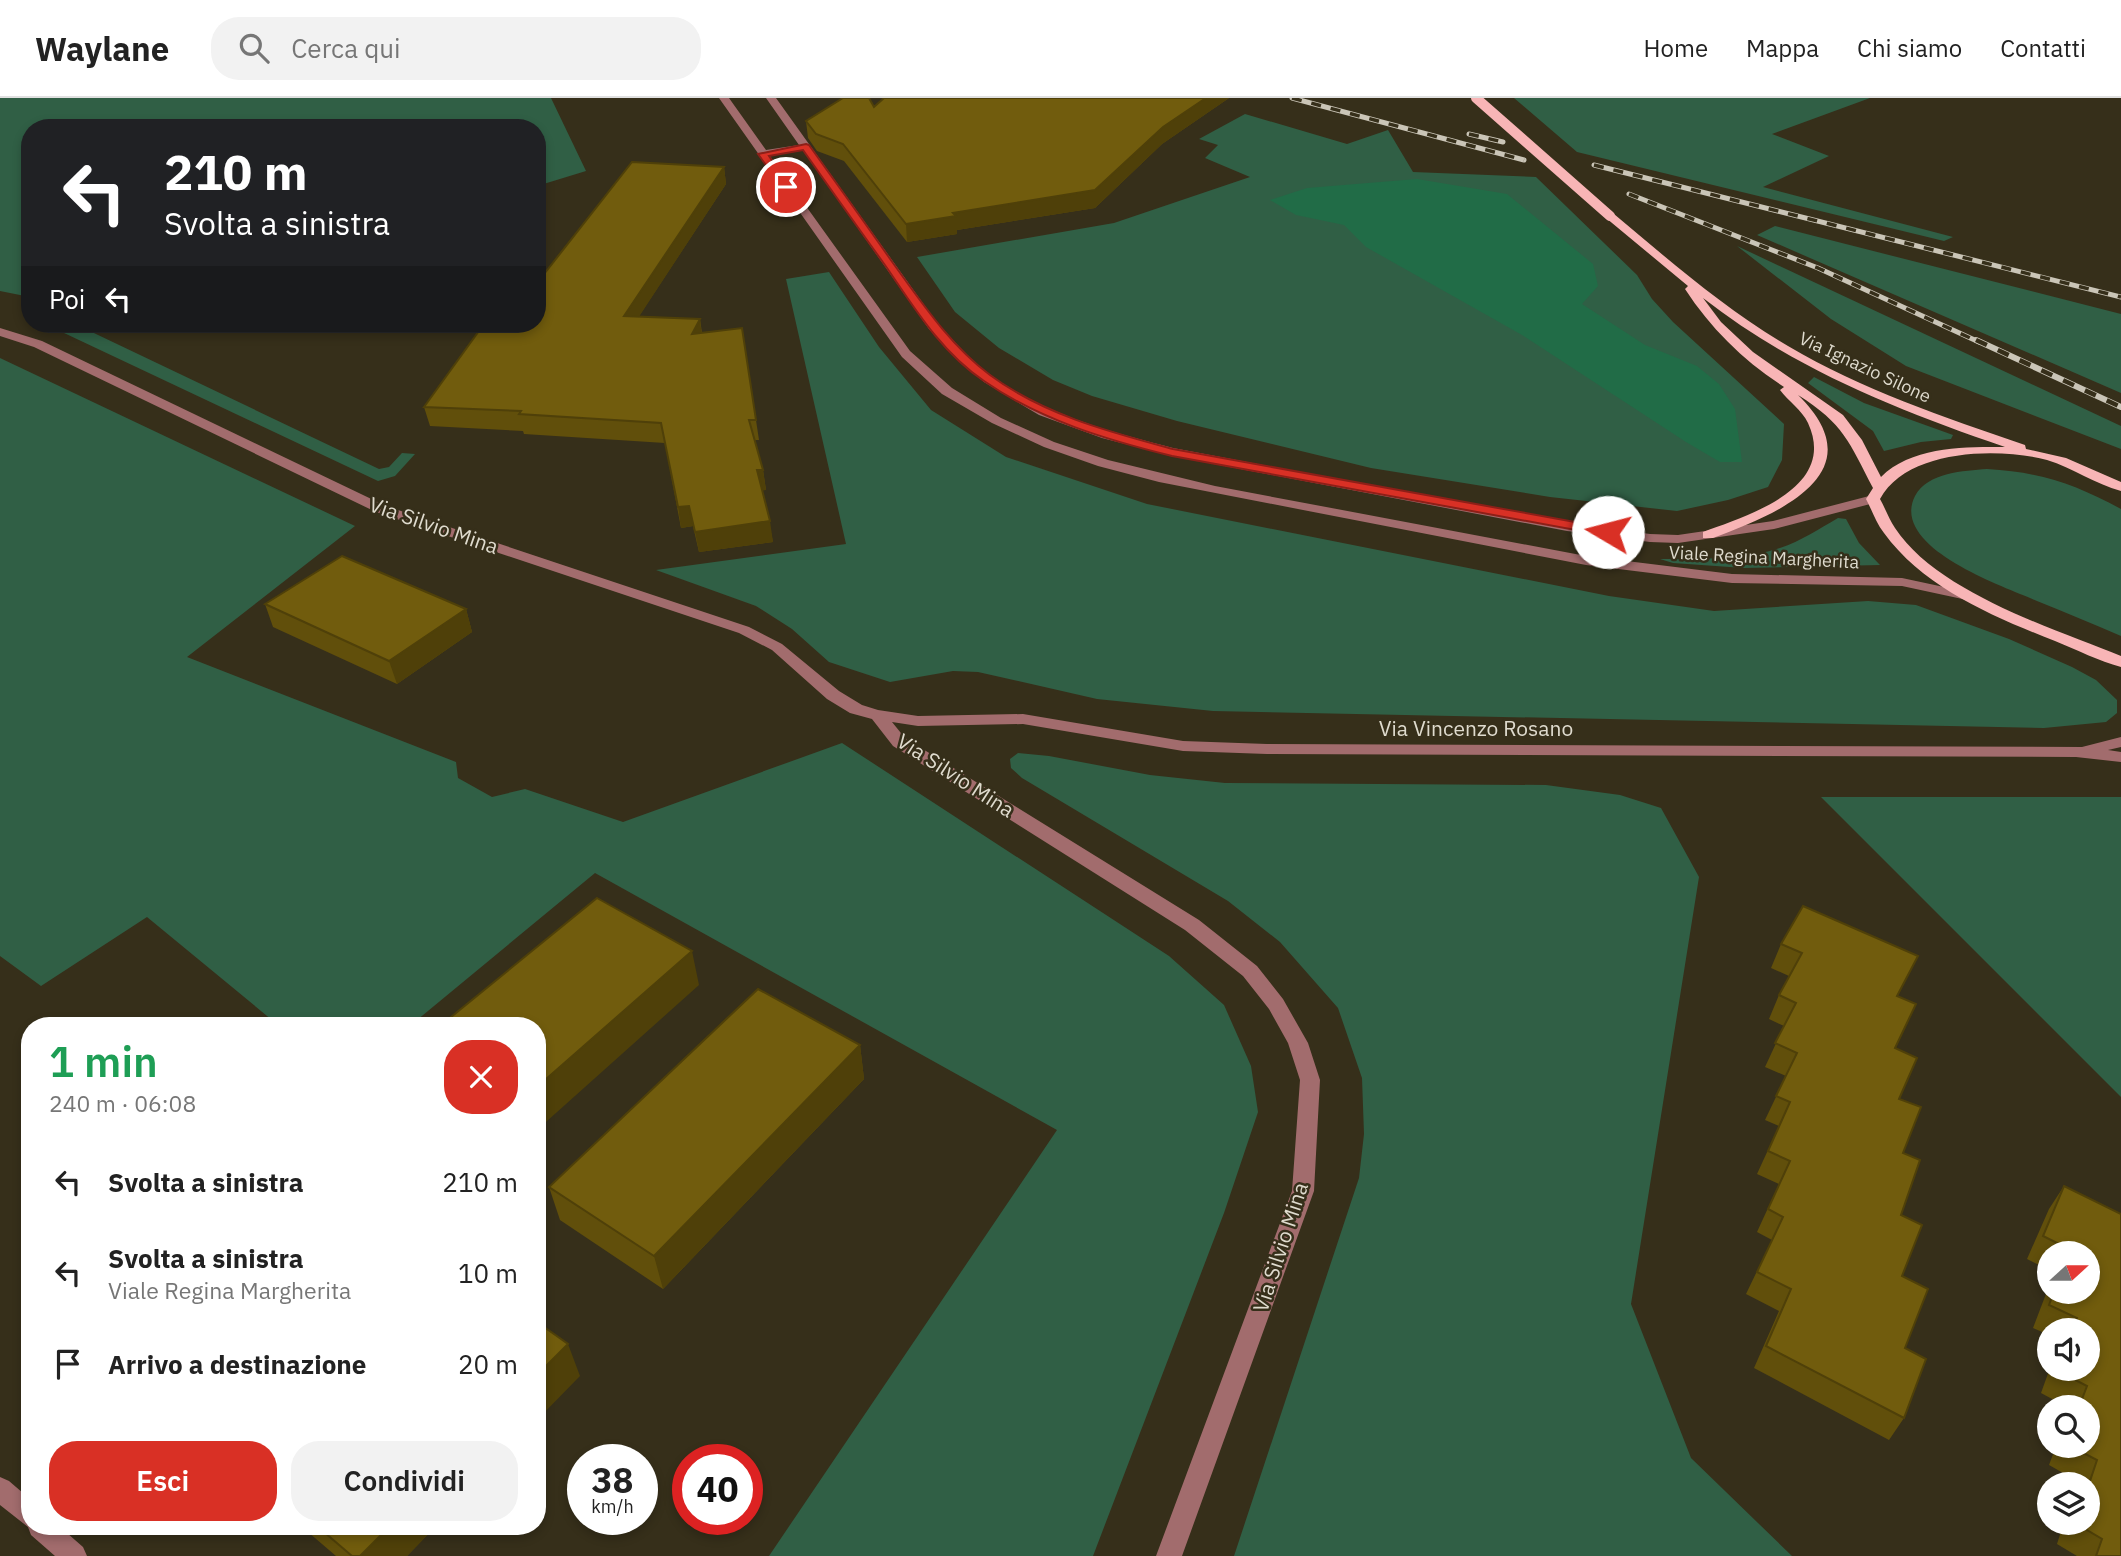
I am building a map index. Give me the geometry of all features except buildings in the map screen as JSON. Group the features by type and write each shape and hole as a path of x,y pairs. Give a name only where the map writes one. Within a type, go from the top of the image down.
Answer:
{"main road":[{"name":"Via Ignazio Silone","path":"1476,98 1688,283 1752,329 1821,368 1905,406 2042,455 2121,488"},
{"name":"Via Ignazio Silone","path":"1688,283 1717,327 1770,372 1830,411 1846,426 1876,493 1889,532 1906,552 1967,596 2121,662"},
{"path":"1707,535 1790,500 1808,482 1820,462 1823,446 1815,422 1770,372"},
{"path":"1876,493 1899,469 1926,458 1980,452 2042,455"}],"street":[{"name":"Viale Regina Margherita","path":"724,98 906,354 944,389 992,419 1059,450 1131,471 1220,491 1649,570 1723,578 1904,582 1967,596"},
{"name":"Viale Regina Margherita","path":"771,98 933,326 962,358 988,379 1044,412 1107,435 1172,452 1368,490 1567,527 1650,538 1707,535 1774,525 1876,493"},
{"path":"763,154 806,147"},
{"name":"Via Silvio Mina","path":"0,332 38,344 381,509 744,630 777,647 833,695 856,709 878,715 899,742 1192,925 1250,971 1276,1004 1298,1043 1310,1080 1303,1191 1169,1556"},
{"name":"Via Vincenzo Rosano","path":"878,715 918,721 1023,719 1183,746 2076,752 2121,757"},
{"name":"Via Vincenzo Rosano","path":"2076,752 2121,741"},
{"path":"0,1489 21,1508"},
{"path":"50,1535 74,1556"}],"green space":[{"path":"0,98 551,98 586,171 546,183 546,119 21,119 21,295 0,291"},
{"path":"1514,98 1870,98 1772,134 1829,156 1763,187 1953,237 1944,241 1577,152"},
{"path":"1245,114 1347,144 1388,130 1413,172 1536,177 1637,275 1652,299 1673,322 1784,424 1782,460 1768,487 1728,500 1677,511 1550,497 1371,468 1177,421 1092,396 1053,380 999,348 955,312 917,257 1114,223 1250,177 1205,158 1218,145 1199,139"},
{"path":"1417,179 1507,194 1593,264 1598,286 1582,304 1645,345 1697,366 1719,384 1735,409 1742,462 1720,462 1686,442 1522,335 1366,247 1344,225 1296,215 1270,200 1307,188"},
{"path":"1775,226 2121,314 2121,393 1757,235"},
{"path":"1737,246 2121,426 2121,449 1906,366 1831,319"},
{"path":"829,272 879,347 931,410 1006,457 1147,504 1609,596 1714,611 1868,601 1916,605 2009,639 2072,667 2096,680 2117,700 2117,713 2106,722 2044,728 1213,711 1097,699 978,672 953,671 890,682 829,662 792,629 756,606 656,570 846,544 786,279"},
{"path":"64,333 94,333 379,469 389,467 402,453 415,454 395,476 378,481"},
{"path":"0,358 355,526 187,657 456,762 458,778 492,797 525,789 623,822 842,743 1169,956 1224,1005 1251,1066 1258,1112 1224,1213 1093,1556 769,1556 1057,1130 595,873 421,1017 268,1017 147,917 41,986 0,956"},
{"path":"1814,377 1864,403 1953,435 1951,439 1921,442 1884,451 1873,431 1808,383"},
{"path":"1987,469 2041,476 2088,493 2121,509 2121,636 1977,575 1954,563 1919,532 1911,515 1915,496 1921,488 1947,474"},
{"path":"1838,518 1846,519 1859,543 1880,565 1744,568 1673,563 1660,559 1721,558 1766,552 1795,542"},
{"path":"1018,753 1049,756 1150,775 1225,783 1546,785 1620,795 1661,808 1699,877 1631,1304 1691,1458 1792,1556 1234,1556 1359,1178 1364,1134 1362,1078 1338,1008 1280,942 1228,901 1022,778 1011,768 1010,759"},
{"path":"1821,797 2121,797 2121,1097"}],"railway":[{"path":"1292,98 1524,160"},
{"path":"1469,134 1503,142"},
{"path":"1594,165 2121,297"},
{"path":"1629,194 1818,268 1979,342"},
{"path":"1976,340 2121,407"}],"route":[{"path":"786,187 763,154 806,147 933,326 962,358 988,379 1044,412 1107,435 1172,452 1567,527 1608,532"}]}
